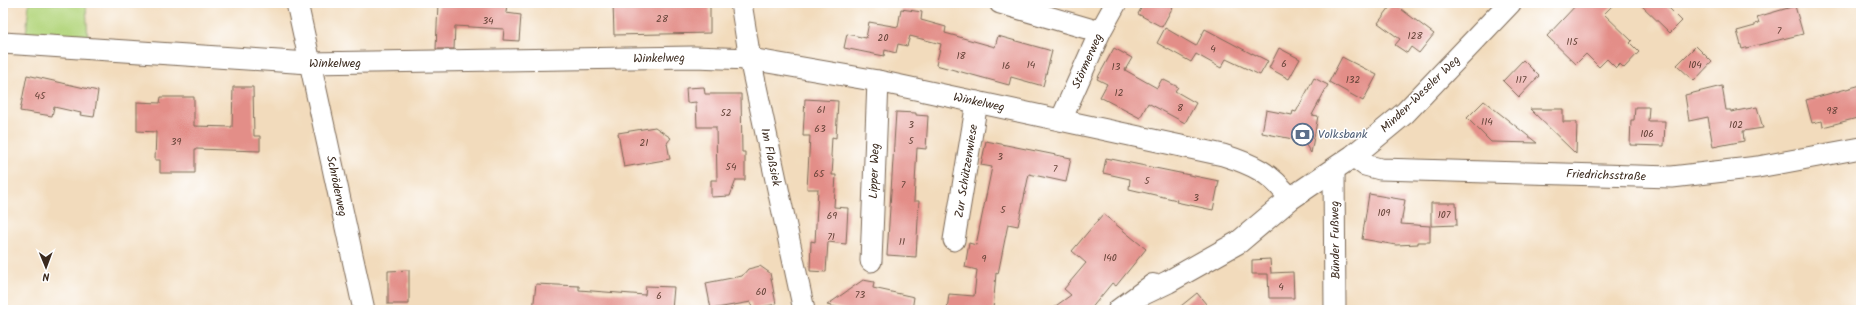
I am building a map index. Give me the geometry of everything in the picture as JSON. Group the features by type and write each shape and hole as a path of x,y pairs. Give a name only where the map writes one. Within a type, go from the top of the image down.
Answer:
{"street":[{"name":"Schröderweg","path":"297,3 364,310"},
{"name":"Im Flaßsiek","path":"741,3 750,58 804,310"},
{"path":"1000,3 1100,32"},
{"name":"Störmerweg","path":"1060,120 1100,32 1116,3"},
{"name":"Minden-Weseler Weg","path":"1119,310 1143,294 1168,282 1239,242 1286,202 1353,156 1405,113 1510,3"},
{"name":"Winkelweg","path":"3,43 309,63 694,57 750,58 878,81 1233,158 1264,171 1279,184 1286,202"},
{"name":"Lipper Weg","path":"871,262 878,81"},
{"name":"Zur Schützenwiese","path":"954,240 977,102"},
{"name":"Friedrichsstraße","path":"1353,156 1365,165 1380,169 1672,177 1758,167 1861,148"},
{"name":"Bünder Fußweg","path":"1334,170 1335,310"}],"green space":[{"path":"29,3 86,3 88,41 26,36"}],"building":[{"path":"438,3 507,3 506,13 521,15 519,41 503,40 504,29 455,26 454,49 436,49"},
{"path":"613,3 710,3 710,33 614,35"},
{"path":"1144,3 1175,3 1162,27 1138,14"},
{"path":"1393,3 1434,34 1419,53 1411,47 1407,53 1395,45 1400,39 1378,23"},
{"path":"1578,3 1615,3 1604,14 1632,41 1630,43 1639,52 1624,68 1620,64 1616,68 1607,59 1599,67 1586,54 1576,64 1547,36"},
{"path":"1639,3 1664,3 1682,21 1670,33"},
{"path":"1795,6 1803,34 1742,49 1737,31 1755,26 1755,24 1759,23 1757,17"},
{"path":"901,9 922,12 921,20 946,27 945,33 995,47 998,36 1052,51 1043,86 1011,77 1009,85 936,65 941,44 910,36 907,46 898,44 896,53 885,50 884,56 844,48 847,34 866,38 869,22 898,27"},
{"path":"1165,28 1196,46 1205,29 1268,61 1260,75 1226,59 1221,68 1196,54 1191,62 1157,43"},
{"path":"1696,46 1712,62 1694,81 1677,65"},
{"path":"1114,48 1132,58 1125,70 1157,88 1162,79 1178,87 1175,91 1196,103 1185,123 1148,103 1140,118 1100,97 1107,84 1097,79"},
{"path":"1279,48 1300,59 1289,79 1269,68"},
{"path":"1342,57 1377,75 1363,101 1329,82"},
{"path":"1523,60 1539,76 1519,97 1503,81"},
{"path":"27,75 98,91 94,117 80,115 81,113 54,107 52,116 20,111"},
{"path":"1314,78 1328,85 1312,115 1318,116 1311,153 1303,141 1262,133 1266,110 1292,115 1293,111 1296,112"},
{"path":"1861,85 1861,117 1823,127 1822,121 1812,123 1806,100"},
{"path":"1722,86 1726,110 1731,110 1731,112 1757,107 1763,128 1743,131 1744,141 1713,147 1708,117 1689,121 1685,95"},
{"path":"233,87 253,87 254,136 260,136 260,151 195,149 195,173 160,173 160,160 155,160 156,132 137,131 137,102 160,103 161,97 194,97 194,126 232,127"},
{"path":"704,87 705,94 741,94 742,152 745,152 745,180 736,180 730,196 711,197 711,180 717,180 716,127 697,127 696,102 687,103 686,88"},
{"path":"805,99 838,101 836,138 832,137 832,175 836,175 834,207 848,208 846,244 828,242 826,272 810,271 811,241 815,242 818,189 807,189 810,136 803,136"},
{"path":"1484,101 1537,143 1491,142 1467,118"},
{"path":"1635,107 1649,107 1648,121 1665,121 1664,146 1630,145 1631,120 1634,120"},
{"path":"1530,109 1563,109 1563,122 1577,122 1576,154"},
{"path":"896,112 916,113 916,115 928,116 926,149 917,148 914,201 919,201 916,257 887,255"},
{"path":"655,127 671,138 667,143 670,159 624,167 618,133"},
{"path":"986,141 1071,158 1066,182 1029,174 1018,226 1008,224 998,274 996,273 993,310 947,310 949,294 974,296 977,270 965,267 969,243 976,245 992,167 981,165"},
{"path":"1106,158 1219,181 1213,210 1176,202 1177,200 1129,189 1130,179 1103,173"},
{"path":"1369,194 1405,200 1401,224 1430,226 1430,242 1396,245 1362,239"},
{"path":"1431,203 1456,203 1457,225 1431,226"},
{"path":"1103,214 1146,249 1116,286 1112,283 1090,310 1050,310 1071,295 1064,289 1086,263 1072,251"},
{"path":"1270,259 1271,273 1293,272 1294,298 1269,298 1268,274 1252,274 1252,260"},
{"path":"760,266 770,273 776,304 752,309 751,302 711,309 706,283 742,276 748,269"},
{"path":"409,270 409,304 388,304 388,271"},
{"path":"863,280 874,282 873,288 914,297 912,310 848,310 827,305"},
{"path":"536,284 579,286 579,290 645,295 646,286 674,287 672,310 533,310"},
{"path":"1197,293 1211,310 1176,310"}],"place":[{"name":"Volksbank","path":"1302,134"}]}
